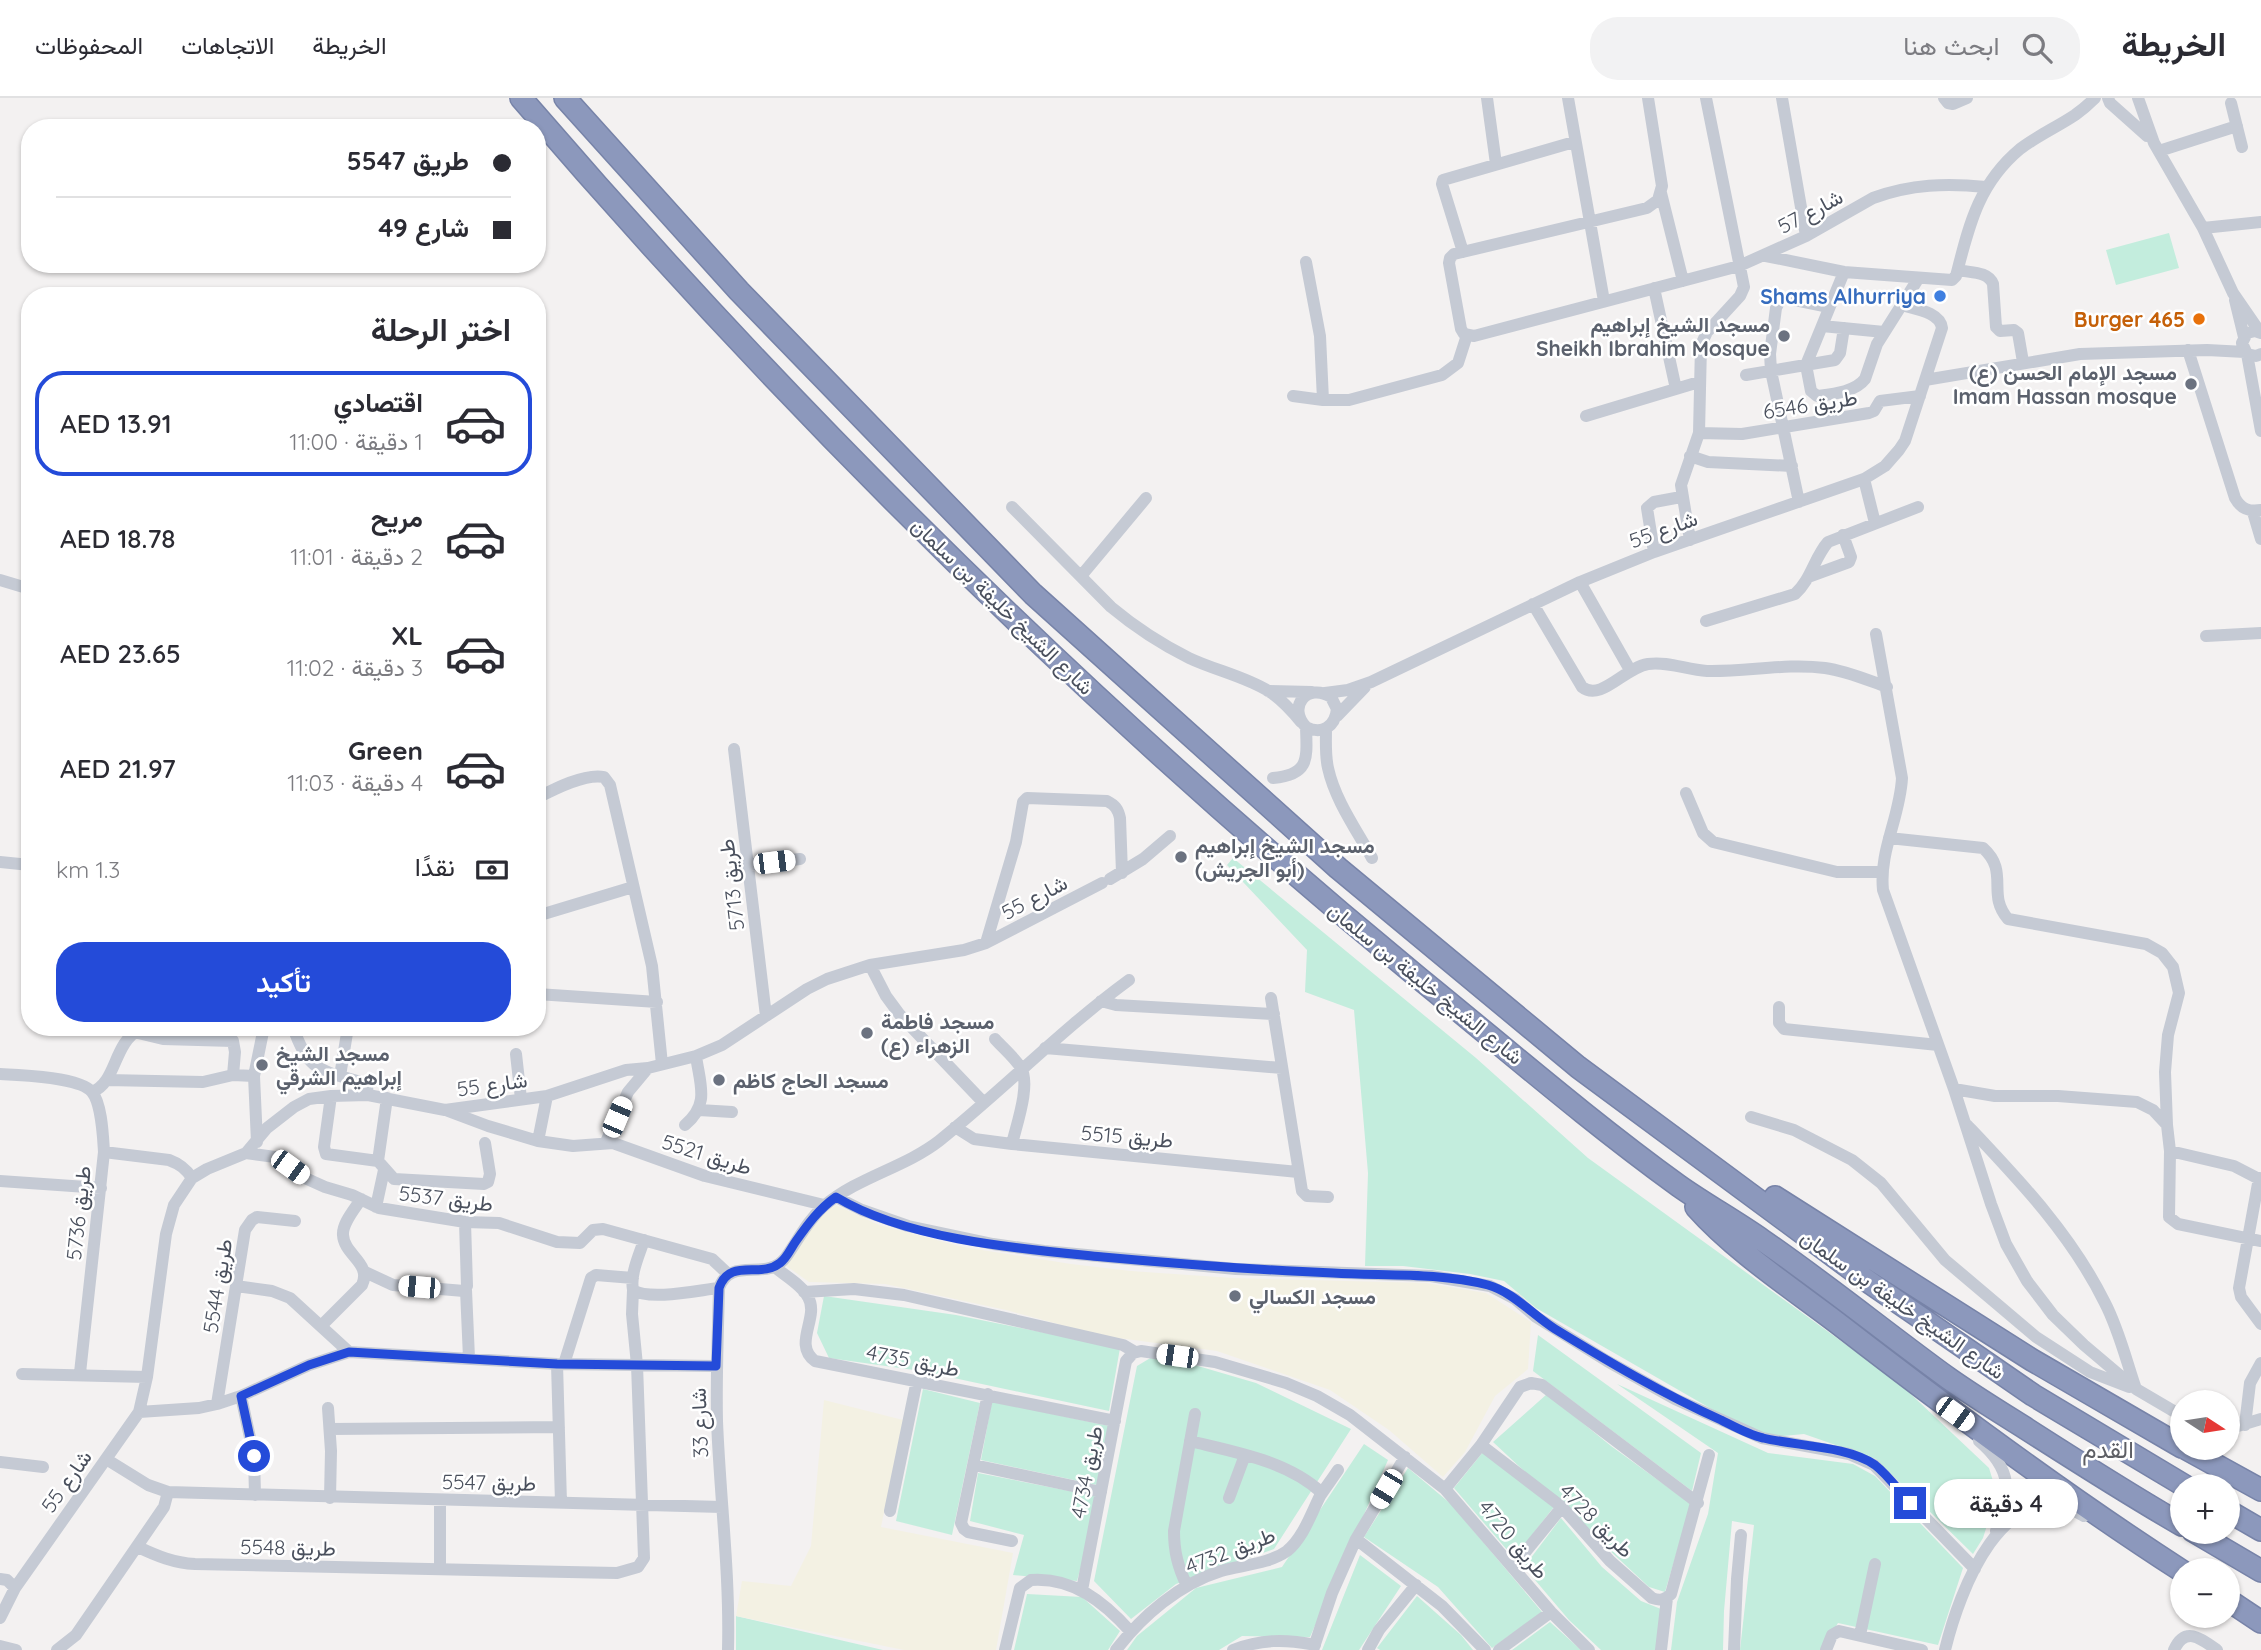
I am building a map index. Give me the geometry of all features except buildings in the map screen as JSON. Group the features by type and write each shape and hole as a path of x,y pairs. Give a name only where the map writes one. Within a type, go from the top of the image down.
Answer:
{"highway":[{"name":"شارع الشيخ خليفة بن سلمان","path":"521,98 539,119"},
{"name":"شارع الشيخ خليفة بن سلمان","path":"565,98 738,291 1033,594 1338,868 1578,1067 1866,1280 2033,1395 2170,1477"},
{"name":"شارع الشيخ خليفة بن سلمان","path":"546,127 688,285 849,457 989,596 1148,746 1317,894 1556,1090 1680,1186 1762,1240 1953,1382 2116,1487 2170,1518"},
{"path":"1642,1114 2032,1360 2170,1440"},
{"path":"1680,1186 1721,1232 1955,1414 2170,1563"},
{"path":"2207,1460 2261,1489"},
{"path":"2240,1518 2261,1530"},
{"path":"2215,1544 2261,1571"},
{"path":"2240,1608 2261,1622"}],"street":[{"path":"1487,98 1496,164"},
{"path":"1568,98 1604,301"},
{"path":"1648,98 1661,193 1682,281"},
{"path":"1690,540 1681,497 1682,477 1699,433 1700,353 1704,338 1743,292 1744,282 1706,98"},
{"path":"1782,98 1806,236"},
{"path":"1944,98 1953,104 1967,98"},
{"path":"1766,256 1844,272 1918,279 1955,279 1973,213 1986,187 2002,166 2021,149 2077,114 2095,98"},
{"path":"2077,114 2114,105 2127,109 2134,105 2138,98"},
{"path":"2138,98 2156,147 2203,228 2234,293 2260,332"},
{"path":"2231,103 2242,146"},
{"path":"2114,105 2156,147"},
{"path":"2156,147 2237,126"},
{"path":"1463,252 1443,180 1574,142"},
{"name":"شارع 57","path":"1467,335 1474,336 1740,266 1766,256 1891,191 1942,184 1986,187"},
{"path":"1293,396 1323,400 1361,398 1442,375 1458,363 1467,335 1461,329 1449,263 1454,254 1647,208 1653,205 1661,193"},
{"path":"2203,228 2261,222"},
{"path":"1306,261 1320,336 1323,400"},
{"path":"1958,271 1991,278 1996,327 2000,331 2012,330 2018,333 2023,362"},
{"path":"1844,272 1806,365 1814,395 1857,387 1865,379 1871,358 1884,332 1918,279"},
{"path":"1654,288 1676,389"},
{"path":"2234,293 2243,337 2242,348 2251,356 2261,354 2254,394"},
{"path":"1799,502 1771,371 1770,354 1779,302 1789,299 1829,307"},
{"name":"شارع 55","path":"1268,691 1318,693 1348,690 1371,682 1580,582 1654,552 1864,479 1885,467 1905,441 1942,328 1941,320 1936,316 1902,305"},
{"path":"1822,326 1884,332"},
{"path":"1746,375 1837,358 1844,328"},
{"path":"2207,350 2243,337 2251,331 2260,332"},
{"path":"2188,350 2235,498 2242,508 2257,511 2261,539"},
{"path":"1926,375 1945,370 1955,374 2099,352 2207,350 2246,353"},
{"path":"2246,353 2261,431"},
{"path":"1586,416 1699,382"},
{"name":"طريق 6546","path":"1699,433 1742,434 1870,414 1880,401 1920,396"},
{"path":"1690,456 1708,462 1792,466"},
{"path":"1864,479 1875,523"},
{"path":"1654,552 1647,508 1654,502 1681,497"},
{"path":"1081,576 1146,498"},
{"path":"1012,507 1111,607 1156,639 1188,657 1268,691 1304,725 1315,731 1331,726 1336,716 1335,702 1318,693 1302,699 1299,717 1304,725 1307,753 1304,764 1292,775 1273,778"},
{"path":"1706,621 1795,594 1803,587 1824,545 1843,535 1918,507"},
{"path":"1808,578 1849,562 1851,556 1843,535"},
{"path":"0,579 21,586"},
{"path":"1580,582 1630,670"},
{"path":"1533,604 1582,687 1590,692 1599,691 1630,670 1655,664 1703,671 1813,667 1843,671 1887,687"},
{"path":"1876,634 1902,778 1882,872 1885,898 2006,1244 2053,1315 2136,1389"},
{"path":"2206,636 2261,634"},
{"name":"شارع 55","path":"1336,716 1371,682"},
{"path":"1326,729 1326,754 1330,776 1372,858"},
{"name":"طريق 5713","path":"734,749 766,1016"},
{"path":"546,794 593,776 608,781 652,966 662,1064"},
{"path":"1686,793 1703,833 1713,842 1837,872 1882,872"},
{"path":"986,943 1014,850 1023,802 1027,799 1107,801 1114,804 1119,810 1120,818 1111,878"},
{"name":"شارع 55","path":"0,1618 15,1588 139,1412 166,1234 173,1205 192,1178 206,1169 246,1153 267,1128 294,1107 309,1099 368,1095 445,1110 547,1096 626,1070 648,1068 695,1056 722,1045 807,989 827,979 870,965 964,950 986,943 1111,878 1143,859 1170,836"},
{"path":"1889,838 1983,848 1993,856 1997,869 1998,909 2007,919 2146,944 2162,953 2173,967 2179,984 2168,1035 2165,1072 2170,1151 2169,1217 2178,1224 2261,1241"},
{"path":"748,865 800,859"},
{"path":"0,862 21,864"},
{"path":"546,913 633,887"},
{"path":"870,965 886,996 900,1015 988,1100"},
{"path":"633,1284 637,1293 651,1295 719,1288 723,1279 735,1271 775,1267 784,1259 824,1205 860,1182 926,1150 988,1100 1101,1000 1129,980"},
{"path":"546,996 657,1002"},
{"path":"1271,999 1304,1194 1328,1196"},
{"path":"1101,1000 1116,1005 1274,1014"},
{"path":"1779,1007 1779,1023 1784,1030 1938,1045"},
{"path":"92,1092 107,1080 123,1043 132,1036"},
{"path":"157,1036 233,1041 233,1075"},
{"path":"257,1142 254,1076 262,1036"},
{"path":"296,1036 307,1059 322,1070 364,1084 368,1095"},
{"path":"340,1076 347,1036"},
{"path":"995,1039 1022,1069 1024,1089 1012,1144"},
{"path":"1045,1048 1282,1068"},
{"path":"516,1054 521,1099"},
{"path":"685,1125 699,1110 701,1098 695,1056"},
{"path":"606,1142 628,1092 648,1068"},
{"path":"626,1070 624,1079 628,1092"},
{"path":"0,1074 83,1084 92,1092 100,1115 104,1152"},
{"path":"107,1080 203,1082 233,1075 254,1076"},
{"path":"1954,1089 2002,1096 2095,1098 2137,1102 2153,1111 2167,1125"},
{"path":"331,1096 324,1147 326,1154 381,1165 390,1177 399,1181 484,1184 488,1182 490,1174 485,1143"},
{"path":"538,1141 547,1096"},
{"path":"376,1208 387,1098"},
{"name":"طريق 5521","path":"445,1110 538,1141 573,1146 606,1142 705,1175 824,1205"},
{"path":"699,1110 732,1112"},
{"path":"1751,1117 1794,1130 1852,1160 1881,1183 1945,1260 2036,1337 2090,1371 2136,1389 2170,1409"},
{"path":"1964,1121 2031,1192 2065,1237 2105,1302 2136,1389"},
{"name":"طريق 5515","path":"955,1127 974,1139 1012,1144 1298,1171"},
{"path":"2170,1151 2234,1166 2260,1179 2239,1288 2242,1297 2261,1324"},
{"name":"طريق 5736","path":"80,1373 104,1152 169,1160 187,1170 192,1178"},
{"name":"طريق 5537","path":"246,1153 275,1157 305,1178 361,1199 376,1208 465,1223 503,1224 557,1242 580,1243 593,1230 603,1229 712,1259 728,1274"},
{"path":"0,1181 101,1188"},
{"path":"836,1197 862,1210 908,1226 993,1244 1044,1251 1236,1269 1431,1276 1490,1286 1515,1299 1536,1317 1607,1361 1686,1404 1762,1438 1849,1454 1874,1465 1975,1569"},
{"path":"361,1199 344,1228 343,1235 365,1272 393,1285 461,1292 466,1290"},
{"name":"طريق 5544","path":"217,1404 247,1224 257,1217 295,1221"},
{"path":"465,1223 469,1358"},
{"path":"644,1240 633,1284 632,1314 644,1505"},
{"path":"775,1267 804,1292"},
{"path":"321,1325 362,1285 365,1272"},
{"path":"561,1503 561,1364 591,1278 596,1275 633,1284"},
{"path":"236,1286 282,1293 298,1304 349,1352"},
{"name":"شارع 33","path":"719,1288 716,1366 728,1587 728,1650"},
{"name":"طريق 4720","path":"804,1292 854,1289 904,1294 1123,1345 1131,1357 1141,1351 1215,1362 1317,1395 1350,1415 1446,1489 1551,1612 1589,1650"},
{"name":"طريق 4735","path":"804,1292 810,1303 805,1343 810,1357 820,1363 918,1380 1115,1421"},
{"path":"139,1412 199,1408 217,1404 309,1365 349,1352 561,1364 716,1366"},
{"name":"طريق 4734","path":"1082,1590 1115,1421 1131,1357"},
{"path":"2245,1425 2250,1383 2261,1363"},
{"path":"22,1374 80,1373 146,1377"},
{"path":"890,1511 918,1380"},
{"path":"1446,1489 1481,1445 1520,1387 1531,1383 1537,1384 1698,1503"},
{"path":"988,1394 961,1523 968,1532 1012,1541"},
{"path":"241,1396 254,1456 255,1495"},
{"path":"328,1408 330,1498"},
{"path":"1186,1586 1176,1559 1174,1531 1195,1414"},
{"path":"1945,1650 1959,1604 1975,1569 1994,1538 2007,1498 2006,1478 1997,1459 1955,1414"},
{"path":"2240,1426 2261,1419"},
{"path":"330,1429 559,1427"},
{"path":"1190,1441 1245,1455 1296,1473 1322,1493"},
{"name":"طريق 4728","path":"1481,1445 1562,1507 1609,1561 1652,1598 1667,1598"},
{"name":"طريق 5547","path":"109,1455 128,1466 132,1474 148,1485 168,1492 722,1507"},
{"path":"1229,1498 1245,1455"},
{"path":"1661,1650 1667,1598 1671,1594 1698,1503 1709,1455"},
{"path":"1233,1650 1275,1640 1295,1641 1314,1647 1332,1593 1356,1539 1405,1457"},
{"path":"0,1462 43,1467"},
{"path":"974,1465 1101,1492"},
{"name":"طريق 4732","path":"1116,1650 1130,1632 1186,1586 1221,1571 1272,1558 1289,1549 1296,1542 1322,1493 1338,1470"},
{"path":"57,1650 76,1635 166,1503 168,1492"},
{"path":"440,1500 440,1569"},
{"name":"طريق 5548","path":"138,1546 179,1563 617,1573 638,1567 644,1558 644,1505"},
{"path":"1994,1538 2019,1514 2041,1506 2066,1507 2122,1532"},
{"path":"1513,1567 1562,1507"},
{"path":"1734,1650 1741,1535"},
{"path":"1356,1539 1442,1606 1485,1650"},
{"path":"1860,1635 1875,1564"},
{"path":"0,1579 7,1580 15,1588"},
{"path":"1005,1650 1017,1595 1024,1583 1038,1579 1082,1590 1103,1604 1130,1632"},
{"path":"1368,1650 1379,1630 1416,1585"},
{"path":"1499,1650 1551,1612"},
{"path":"1826,1650 1835,1632 1860,1635 1922,1650"},
{"path":"2174,1650 2180,1640 2193,1636 2217,1650"},
{"path":"0,1646 16,1650"}],"green space":[{"path":"2169,233 2179,268 2116,285 2106,250"},
{"path":"1233,858 1476,1058 1588,1158 1899,1383 1989,1468 1997,1494 1983,1538 1973,1554 1876,1459 1804,1434 1762,1438 1536,1308 1504,1281 1403,1266 1365,1266 1368,1173 1354,1010 1305,992 1307,950 1227,865"},
{"path":"824,1296 956,1315 1120,1348 1109,1411 921,1371 829,1358 817,1333"},
{"path":"1538,1335 1701,1453 1692,1491 1533,1371"},
{"path":"1157,1354 1256,1383 1351,1429 1274,1549 1176,1584 1131,1619 1094,1581 1137,1366"},
{"path":"1617,1384 1768,1453 1853,1464 1875,1476 1963,1568 1938,1645 1838,1623 1821,1650 1740,1650 1754,1525 1732,1521 1723,1650 1671,1650 1677,1602 1708,1514 1718,1453"},
{"path":"923,1389 980,1403 952,1535 896,1521"},
{"path":"1547,1394 1611,1446 1691,1504 1665,1592 1649,1587 1493,1442"},
{"path":"992,1401 1109,1426 1097,1485 981,1460"},
{"path":"1364,1444 1388,1460 1310,1637 1242,1636 1219,1650 1127,1650 1137,1636 1196,1588 1282,1567"},
{"path":"1483,1452 1557,1503 1514,1558 1454,1488"},
{"path":"1408,1468 1451,1504 1542,1612 1492,1648 1438,1587 1364,1537"},
{"path":"978,1473 1100,1497 1077,1581 1013,1575 1024,1535 970,1521"},
{"path":"1561,1518 1602,1567 1641,1601 1661,1609 1656,1650 1601,1650 1569,1620 1524,1567"},
{"path":"1360,1555 1401,1586 1359,1650 1322,1650"},
{"path":"1027,1594 1082,1597 1120,1631 1108,1650 1014,1650"},
{"path":"1417,1596 1461,1635 1473,1650 1377,1648"},
{"path":"736,1616 883,1650 736,1650"},
{"path":"1550,1622 1581,1650 1512,1650"}],"sand":[{"path":"836,1205 879,1225 963,1247 1071,1264 1232,1278 1426,1283 1486,1293 1531,1322 1528,1369 1495,1396 1465,1452 1443,1477 1389,1430 1330,1390 1217,1351 1103,1336 1006,1310 885,1284 809,1282 785,1265 823,1214"},
{"path":"824,1400 903,1420 881,1527 1013,1553 996,1650 904,1650 736,1616 742,1581 791,1586 811,1546"}],"place":[{"name":"Shams Alhurriya","path":"1940,296"},
{"name":"Burger 465","path":"2199,319"},
{"name":"مسجد الشيخ إبراهيم Sheikh Ibrahim Mosque","path":"1784,336"},
{"name":"مسجد الإمام الحسن (ع) Imam Hassan mosque","path":"2191,384"},
{"name":"مسجد الشيخ إبراهيم (أبو الجريش)","path":"1181,857"},
{"name":"مسجد فاطمة الزهراء (ع)","path":"867,1033"},
{"name":"مسجد الشيخ إبراهيم الشرقي","path":"262,1065"},
{"name":"مسجد الحاج كاظم","path":"719,1080"},
{"name":"مسجد الكسالي","path":"1235,1296"}],"district":[{"name":"القدم","path":"2108,1449"}],"route":[{"path":"254,1456 241,1396 309,1365 349,1352 557,1364 716,1366 719,1288 723,1279 735,1271 769,1269 780,1264 812,1218 836,1197 849,1205 908,1226 993,1244 1044,1251 1236,1269 1431,1276 1490,1286 1515,1299 1536,1317 1607,1361 1675,1399 1762,1438 1849,1454 1874,1465 1910,1503"}]}
